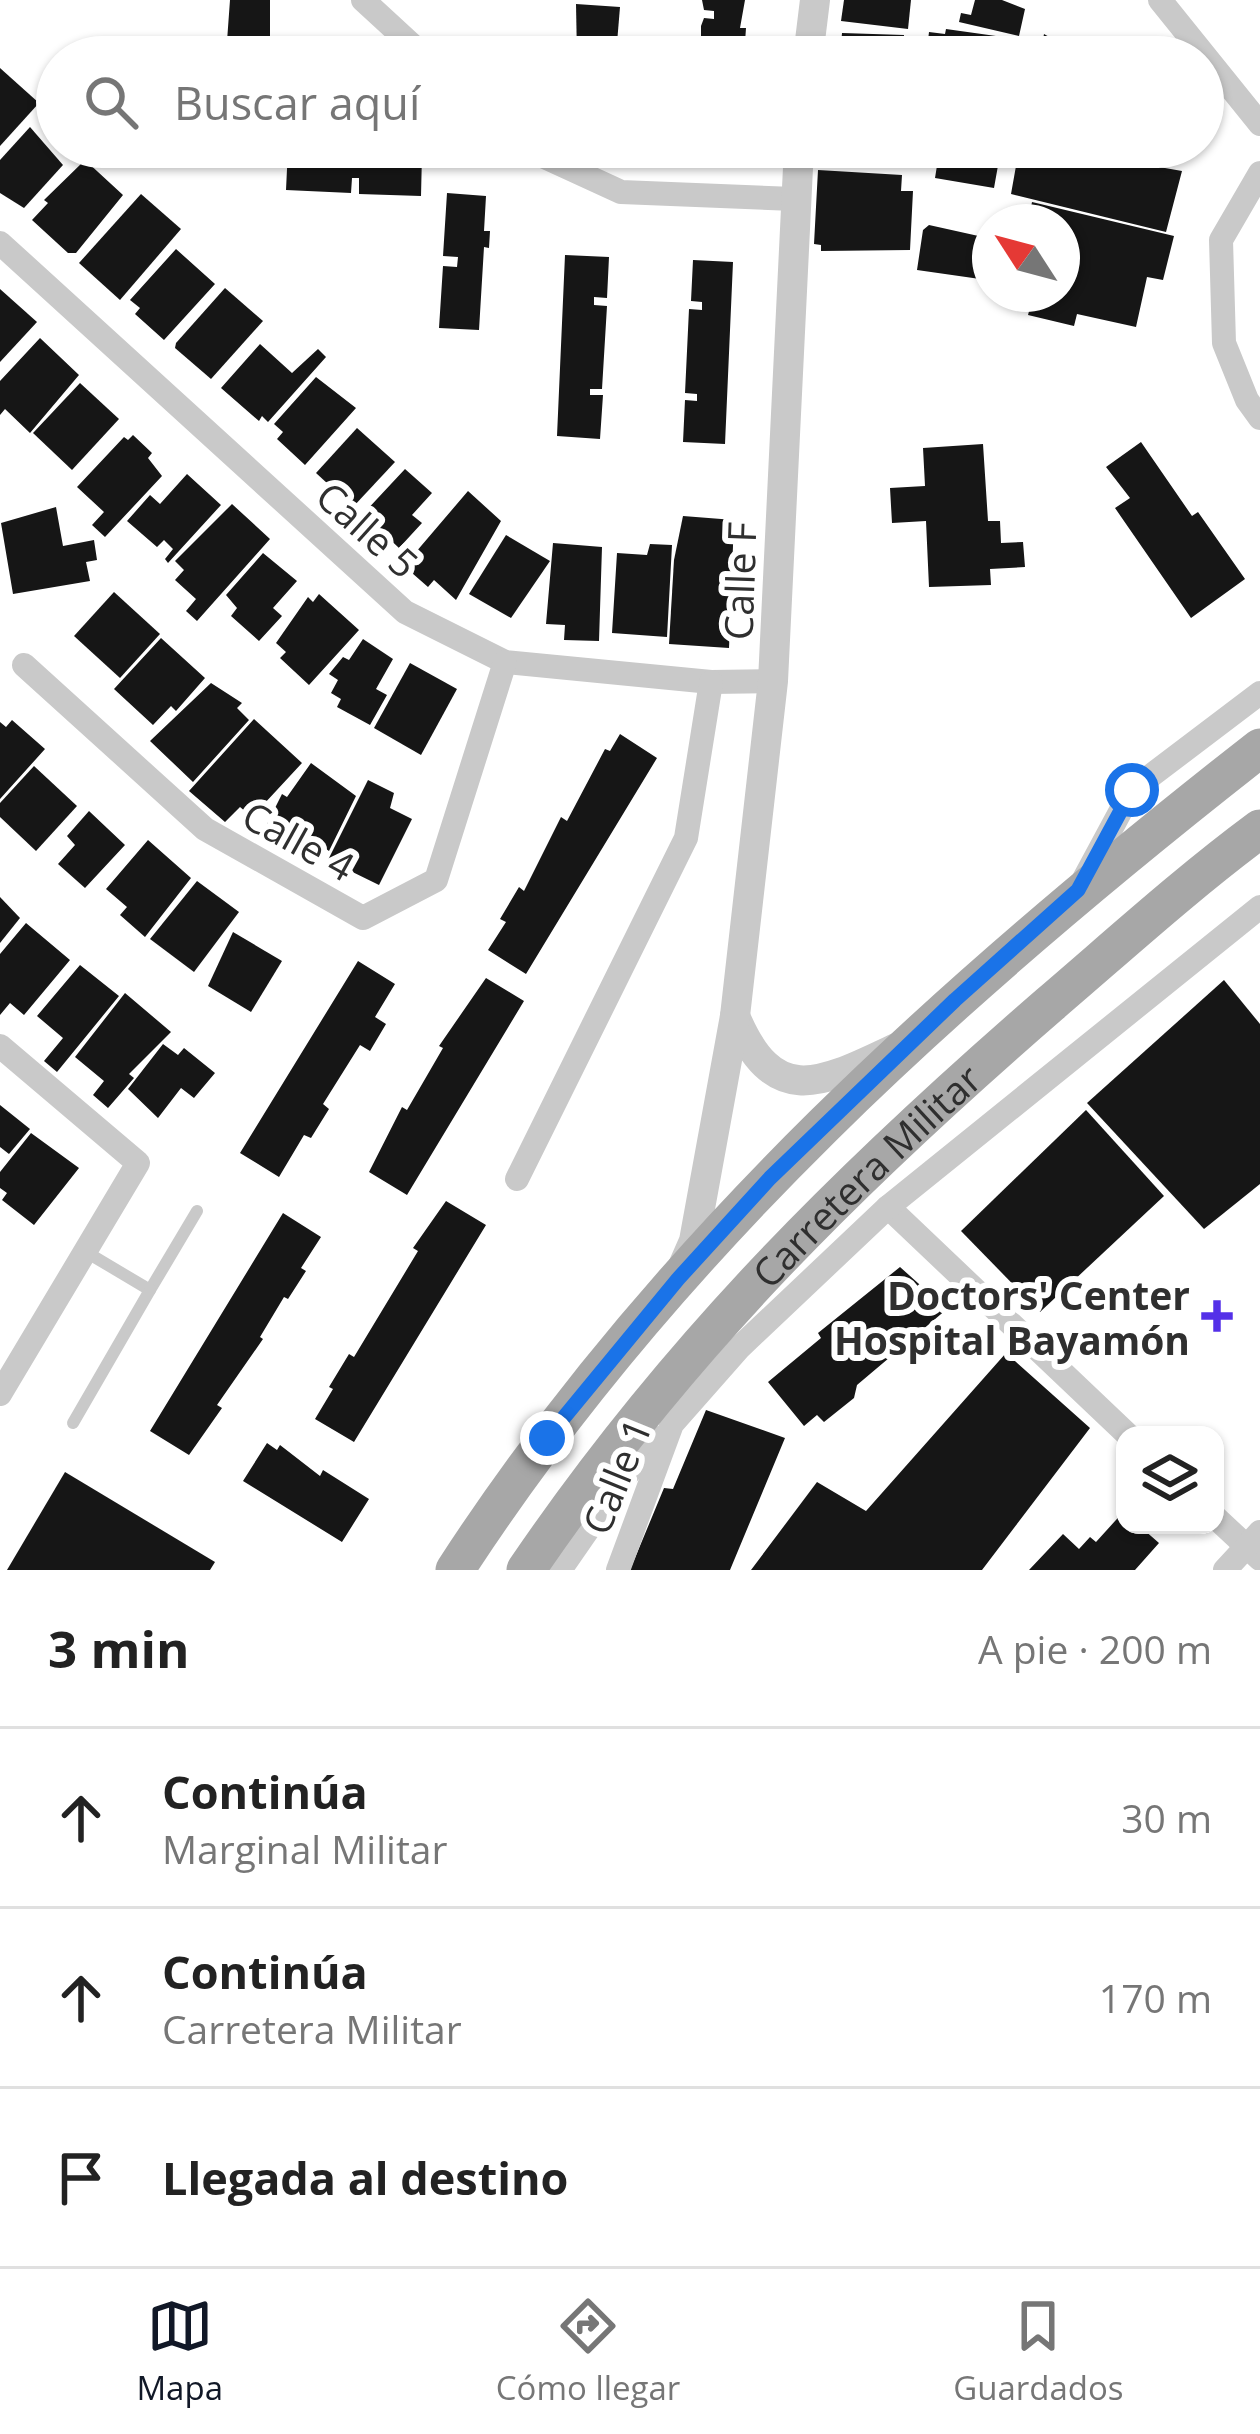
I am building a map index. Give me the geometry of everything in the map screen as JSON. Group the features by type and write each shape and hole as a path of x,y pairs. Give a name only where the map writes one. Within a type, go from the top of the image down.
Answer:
{"main road":[{"name":"Carretera Militar","path":"455,1570 547,1438 678,1279 770,1178 912,1040 1078,890 1260,748"},
{"name":"Carretera Militar","path":"526,1570 639,1410 813,1219 1008,1041 1260,829"}],"street":[{"path":"363,0 402,36"},
{"path":"811,36 815,0"},
{"path":"1160,0 1189,36"},
{"path":"1224,79 1260,124"},
{"path":"569,168 621,192 794,200"},
{"name":"Calle F","path":"678,1279 694,1240 735,1016 773,681 797,168"},
{"path":"1260,173 1221,240 1224,343 1246,400 1260,418"},
{"name":"Calle 5","path":"0,243 405,612 505,662 711,682 773,681"},
{"name":"Calle 4","path":"24,665 205,829 362,917 436,880 505,662"},
{"path":"517,1179 686,838 711,682"},
{"path":"1078,890 1132,790 1260,693"},
{"name":"Calle 1","path":"618,1570 672,1424 739,1348 889,1207 1260,907"},
{"path":"735,1016 750,1052 768,1071 808,1082 824,1081 912,1040"},
{"path":"0,1046 138,1163 0,1394"},
{"path":"889,1207 1120,1426"},
{"path":"560,1570 623,1479 672,1424"},
{"path":"1224,1524 1255,1546 1226,1570"}],"lane":[{"path":"73,1423 197,1211"},
{"path":"86,1252 150,1290"}],"building":[{"path":"230,0 270,0 270,36 227,36"},
{"path":"702,0 745,0 740,28 746,28 745,36 701,36 704,18 714,19 714,11 704,10"},
{"path":"844,0 911,0 908,29 841,21"},
{"path":"975,0 1002,0 1025,9 1019,36 959,22 961,13 971,15"},
{"path":"576,4 620,7 618,36 577,36"},
{"path":"946,29 996,36 929,36 929,32 945,34"},
{"path":"842,33 904,35 904,36"},
{"path":"0,68 36,100 36,106 0,146"},
{"path":"30,127 36,134 36,168 60,168 24,208 0,193 0,160"},
{"path":"77,168 94,168 123,195 76,253 68,253 32,220 48,203 44,200"},
{"path":"287,168 422,168 421,196 359,194 359,178 352,178 351,193 286,190"},
{"path":"937,168 998,168 994,188 935,178"},
{"path":"1016,168 1182,171 1166,232 1080,211 1080,204 1052,204 1011,194"},
{"path":"818,170 902,175 901,191 913,191 910,250 821,251 821,245 814,244"},
{"path":"447,193 486,196 484,231 490,231 489,248 484,247 479,330 439,328 443,266 457,267 458,257 443,256"},
{"path":"141,194 181,229 120,300 79,263"},
{"path":"1080,213 1174,236 1163,280 1147,277 1136,327 1077,314 1074,326 1028,315 1080,312"},
{"path":"929,225 972,235 972,278 917,270 923,230"},
{"path":"176,249 215,284 164,340 135,314 140,308 130,300"},
{"path":"565,255 609,257 607,298 594,297 594,305 607,306 602,389 590,389 590,395 603,395 600,439 557,436"},
{"path":"693,260 733,262 725,444 683,442 685,400 697,401 697,394 685,393 689,309 702,310 702,302 691,301"},
{"path":"225,288 263,321 211,379 175,348"},
{"path":"0,289 37,322 0,362"},
{"path":"40,338 79,375 30,433 5,409 0,415 0,381"},
{"path":"260,344 292,373 318,349 326,357 268,422 262,416 259,421 221,388"},
{"path":"316,377 356,408 305,465 277,439 283,432 274,424"},
{"path":"80,383 119,419 72,470 33,433"},
{"path":"357,428 395,462 353,507 316,473"},
{"path":"133,435 152,453 148,458 162,476 105,537 92,525 104,512 77,487 124,437 128,440"},
{"path":"1141,442 1192,516 1198,512 1245,579 1191,618 1115,508 1130,498 1106,467"},
{"path":"983,444 988,521 1000,521 1001,543 1023,542 1025,567 990,569 991,585 929,587 926,521 892,523 890,488 925,486 923,448"},
{"path":"405,469 432,493 412,515 422,523 399,548 363,514"},
{"path":"187,474 221,505 168,563 165,559 173,549 164,540 157,547 127,521 150,495 160,504"},
{"path":"468,491 501,521 456,600 434,580 428,587 404,566"},
{"path":"232,504 270,539 197,621 186,611 196,599 175,580 184,570 175,561"},
{"path":"56,507 63,546 94,540 97,560 86,562 90,581 13,594 1,523"},
{"path":"683,516 734,520 729,648 669,644 674,560"},
{"path":"506,535 550,561 511,618 469,594"},
{"path":"553,543 602,547 599,641 564,640 565,625 546,624"},
{"path":"650,544 672,545 667,637 612,633 617,553 647,555"},
{"path":"263,553 297,581 273,608 282,616 259,641 231,616 237,608 226,595"},
{"path":"114,592 160,634 120,678 74,636"},
{"path":"319,594 359,630 309,685 280,658 286,652 276,643 308,597 313,602"},
{"path":"161,638 205,678 176,711 171,706 153,725 114,689"},
{"path":"363,639 393,659 376,689 387,695 370,725 337,707 341,699 331,693 338,680 329,674 343,657 349,660"},
{"path":"410,663 457,689 421,755 374,728"},
{"path":"211,683 242,703 237,708 249,720 193,782 150,741"},
{"path":"254,719 302,763 252,817 240,807 225,822 189,791"},
{"path":"12,720 45,749 0,799 0,722 6,727"},
{"path":"620,734 657,758 526,974 488,950 506,922 500,919 519,887 524,891 561,817 567,821 605,749 610,751"},
{"path":"311,763 356,796 329,851 319,844 311,855 267,824 282,794 287,797"},
{"path":"34,766 77,806 36,851 0,817 0,803"},
{"path":"368,780 394,793 390,808 412,819 379,885 328,860"},
{"path":"89,811 125,845 85,888 58,864 75,845 67,836"},
{"path":"148,840 191,878 145,937 120,915 127,907 106,889"},
{"path":"197,881 239,912 194,972 150,939"},
{"path":"0,897 20,918 0,943"},
{"path":"26,923 70,960 24,1015 10,1003 0,1015 0,954"},
{"path":"233,932 282,961 251,1012 208,986"},
{"path":"358,961 395,984 375,1017 386,1024 370,1051 360,1045 323,1104 329,1109 311,1138 304,1135 279,1177 240,1153"},
{"path":"80,965 119,996 57,1072 44,1061 63,1038 37,1016"},
{"path":"486,978 524,1001 407,1195 369,1172 402,1107 407,1110 443,1048 439,1046"},
{"path":"1224,980 1260,1024 1260,1184 1204,1229 1087,1103"},
{"path":"125,993 171,1032 129,1074 134,1078 108,1108 93,1095 104,1081 75,1057"},
{"path":"163,1044 178,1055 184,1048 215,1073 194,1098 181,1088 158,1118 128,1089"},
{"path":"0,1105 30,1129 9,1154 0,1147"},
{"path":"1086,1110 1164,1196 1040,1312 961,1231"},
{"path":"31,1133 79,1168 34,1225 2,1200 7,1193 0,1188 0,1172"},
{"path":"446,1201 486,1225 354,1442 315,1419 333,1389 329,1387 349,1354 354,1357 418,1251 413,1248"},
{"path":"283,1213 321,1237 301,1268 306,1271 288,1299 284,1297 263,1339 217,1405 222,1408 189,1455 150,1431"},
{"path":"900,1267 947,1309 857,1385 854,1398 824,1422 817,1415 804,1426 768,1382 821,1338 818,1333"},
{"path":"1006,1353 1090,1428 982,1570 751,1570 817,1482 866,1511"},
{"path":"706,1410 785,1438 730,1570 630,1570 664,1488 673,1489"},
{"path":"267,1443 277,1450 280,1445 320,1476 323,1470 369,1499 342,1542 243,1481"},
{"path":"65,1472 215,1562 210,1570 7,1570"},
{"path":"1116,1520 1116,1534 1149,1534 1159,1543 1135,1570 1029,1570 1063,1534 1079,1549 1090,1537 1096,1542"}],"place":[{"name":"Doctors' Center Hospital Bayamón","path":"1217,1316"}],"route":[{"path":"547,1438 678,1279 770,1178 955,1000 1078,890 1132,790"}]}
